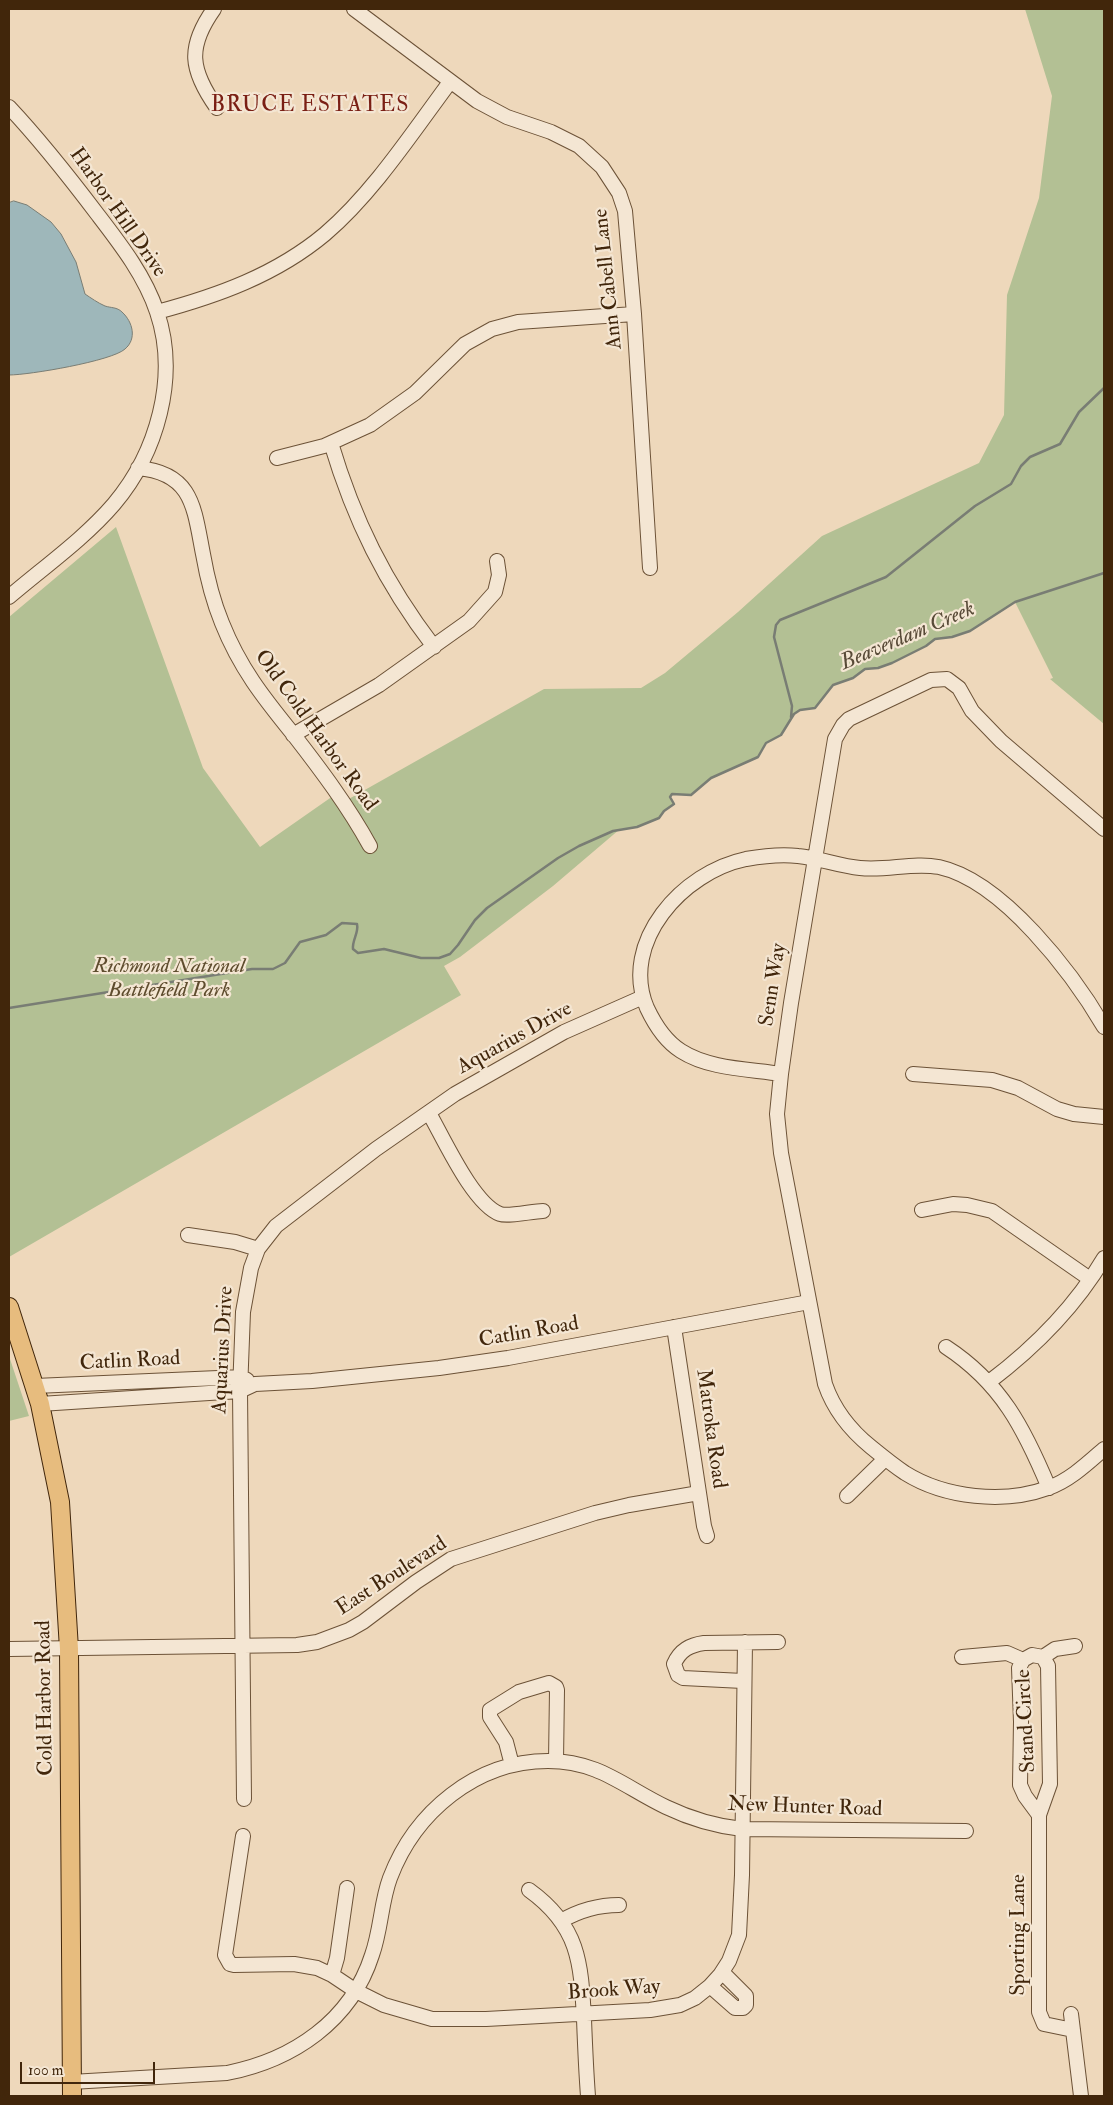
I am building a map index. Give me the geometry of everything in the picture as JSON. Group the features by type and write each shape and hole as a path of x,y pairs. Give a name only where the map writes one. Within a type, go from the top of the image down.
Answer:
{"main road":[{"name":"Cold Harbor Road","path":"9,1307 40,1404 60,1502 69,1649 72,2089"}],"street":[{"path":"214,9 197,37 195,57 200,79 217,108"},
{"name":"Ann Cabell Lane","path":"354,9 477,101 507,117 565,138 579,146 602,167 619,193 626,211 650,568"},
{"path":"157,312 246,283 293,256 324,234 368,190 450,82"},
{"name":"Harbor Hill Drive","path":"9,107 77,187 141,275 157,312 165,350 164,390 154,431 138,468 125,489 100,519 9,597"},
{"path":"277,458 331,444 370,425 416,393 465,344 492,329 518,322 634,314"},
{"path":"331,444 349,497 372,551 402,603 434,647"},
{"name":"Old Cold Harbor Road","path":"138,468 162,472 175,479 186,492 196,514 212,593 231,646 252,683 334,788 370,846"},
{"path":"293,734 378,685 469,621 492,596 498,585 497,561"},
{"name":"Senn Way","path":"1104,829 984,726 955,684 947,680 931,680 849,719 838,732 791,1004 777,1114 778,1133 824,1384 829,1398 844,1421 885,1459 906,1474 958,1492 994,1497 1012,1497 1049,1488 1065,1479 1104,1449"},
{"path":"781,1074 706,1062 693,1058 670,1042 659,1030 643,997 640,975 643,949 659,918 684,890 710,873 745,859 798,856 874,869 924,865 944,868 966,877 1002,903 1045,944 1078,986 1104,1027"},
{"name":"Aquarius Drive","path":"244,1799 240,1384 245,1289 250,1268 258,1249 276,1226 376,1149 455,1094 564,1032 643,997"},
{"path":"913,1074 992,1080 1008,1084 1057,1109 1074,1114 1104,1117"},
{"path":"429,1113 471,1187 482,1202 501,1214 543,1210"},
{"path":"922,1210 953,1204 992,1211 1090,1280"},
{"path":"188,1235 235,1242 258,1249"},
{"path":"989,1382 1036,1343 1056,1323 1090,1280 1104,1258"},
{"name":"Catlin Road","path":"35,1386 255,1384 312,1381 508,1358 809,1302"},
{"name":"Matroka Road","path":"674,1327 707,1536"},
{"path":"946,1347 962,1358 989,1382 1009,1408 1024,1434 1049,1488"},
{"name":"Catlin Road","path":"40,1404 240,1384"},
{"path":"847,1496 885,1459"},
{"name":"East Boulevard","path":"9,1649 297,1645 333,1637 363,1622 416,1582 451,1559 595,1513 655,1500 699,1494"},
{"name":"Brook Way","path":"243,1836 225,1955 226,1960 234,1965 294,1964 317,1968 384,2005 432,2020 584,2014 664,2009 680,2005 695,1998 710,1986 722,1972 735,1948 739,1935 741,1920 744,1642"},
{"path":"743,1681 683,1678 675,1670 674,1664 682,1651 694,1644 778,1642"},
{"path":"1043,1657 1055,1649 1074,1646"},
{"path":"962,1657 1007,1653 1023,1660"},
{"name":"Stand Circle","path":"1032,1655 1043,1657 1048,1666 1050,1784 1038,1815 1020,1785 1021,1722 1019,1668 1023,1660 1032,1655"},
{"path":"512,1765 506,1742 490,1717 490,1710 519,1692 549,1683 556,1687 557,1690 556,1761"},
{"name":"New Hunter Road","path":"72,2089 228,2073 266,2063 293,2051 318,2034 333,2021 356,1991 372,1955 383,1902 390,1879 409,1840 432,1812 462,1786 491,1772 512,1765 527,1762 556,1761 575,1764 609,1774 664,1806 688,1817 714,1825 742,1829 966,1831"},
{"name":"Sporting Lane","path":"1038,1815 1039,2017 1047,2026 1073,2030"},
{"path":"332,1975 337,1958 347,1888"},
{"path":"529,1890 546,1904 561,1921 568,1932 579,1962 584,2014 588,2096"},
{"path":"561,1921 586,1909 619,1905"},
{"path":"710,1986 735,2008 743,2008 746,2005 746,1996 722,1972"},
{"path":"1071,2014 1080,2096"}],"green space":[{"name":"Richmond National Battlefield Park","path":"1025,9 1104,9 1104,724 1050,679 1053,678 1015,602 970,631 952,637 935,639 926,646 892,663 878,668 865,669 853,678 833,684 815,708 800,710 794,714 781,735 766,743 758,757 711,778 691,795 672,794 670,797 674,804 664,811 659,818 637,827 620,829 553,886 460,957 444,966 461,995 9,1257 9,617 116,527 203,768 260,847 333,796 347,800 544,689 641,688 665,673 738,612 822,536 979,463 1004,415 1007,295 1039,198 1052,96"},
{"path":"9,1356 29,1416 9,1421"}],"water":[{"path":"14,201 27,205 51,222 61,234 76,262 85,294 105,306 118,309 126,316 131,325 132,336 129,345 125,349 117,354 88,362 34,373 9,375 9,203"}],"waterway":[{"path":"791,717 792,706 774,637 776,625 780,620 886,577 975,506 1011,484 1021,466 1030,457 1060,444 1079,412 1104,388"},
{"name":"Beaverdam Creek","path":"9,1008 252,969 273,969 285,963 300,942 326,935 342,923 357,924 353,949 358,953 384,949 421,958 439,958 450,954 475,920 487,908 558,858 579,846 613,831 637,827 659,818 664,811 674,804 670,797 672,794 691,795 711,778 758,757 766,743 781,735 794,714 800,710 815,708 833,685 853,678 865,669 878,668 892,663 926,646 935,639 952,637 970,631 1015,602 1104,573"}],"district":[{"name":"BRUCE ESTATES","path":"310,106"}]}
